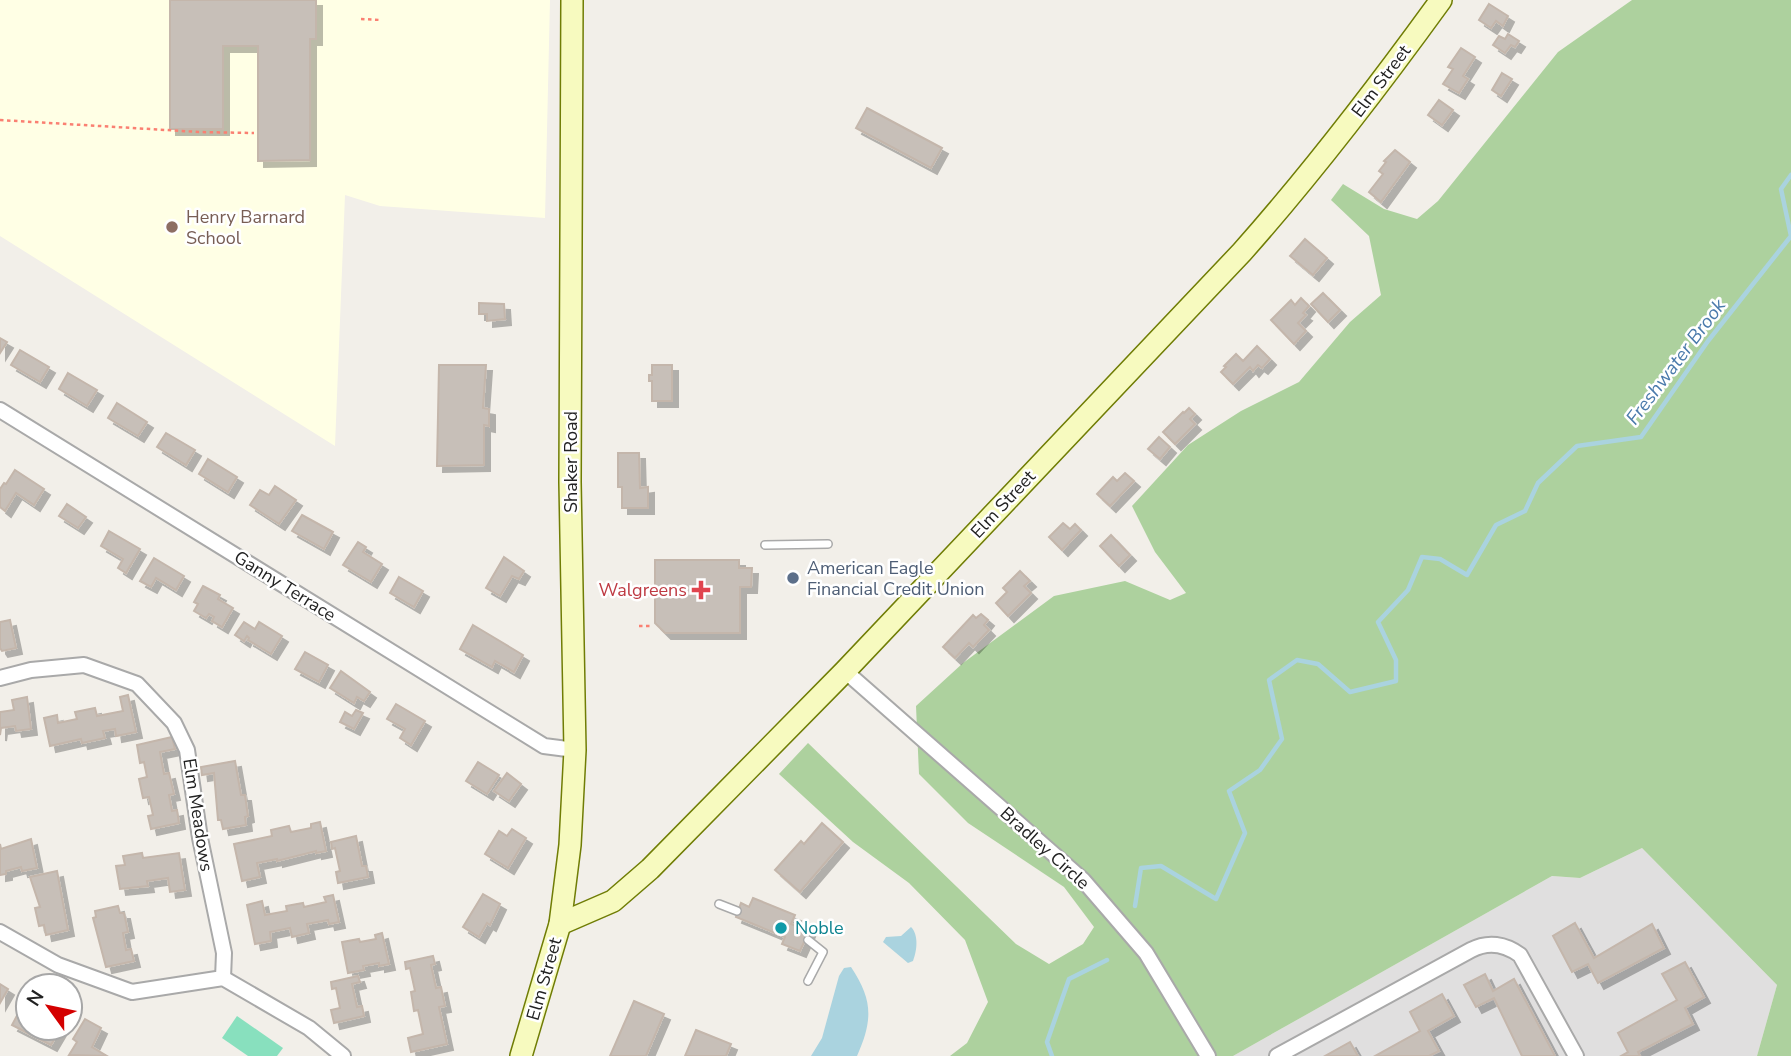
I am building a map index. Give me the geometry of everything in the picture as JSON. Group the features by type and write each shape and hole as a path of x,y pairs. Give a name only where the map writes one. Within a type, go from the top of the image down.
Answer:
{"street":[{"name":"Shaker Road","path":"560,923 570,845 575,750 570,482 572,0"},
{"name":"Elm Street","path":"521,1056 560,923 613,901 650,869 845,671 1242,253 1373,93 1441,0"},
{"name":"Ganny Terrace","path":"0,410 544,746 575,750"},
{"name":"Elm Meadows","path":"0,678 31,670 84,665 137,684 174,723 187,750 200,838 224,953 223,978"},
{"name":"Bradley Circle","path":"845,671 1083,880 1146,953 1208,1056"},
{"path":"0,932 58,965 132,992 223,978 309,1028 343,1056"},
{"path":"1277,1056 1480,945 1508,946 1520,955 1576,1056"}],"lane":[{"path":"765,545 828,544"},
{"path":"719,904 737,911"},
{"path":"808,940 823,952 808,981"}],"path":[{"path":"361,19 381,20"},
{"path":"0,120 254,133"},
{"path":"639,626 653,626"}],"shaded area":[{"name":"Henry Barnard School","path":"0,0 550,0 545,218 380,206 345,195 335,446 0,236"},
{"path":"1642,848 1777,985 1757,1056 1233,1056 1552,876 1580,878"}],"green space":[{"path":"1632,0 1791,0 1791,1056 1757,1056 1777,985 1642,848 1580,878 1552,876 1233,1056 950,1056 967,1043 988,1002 965,940 909,883 853,842 779,774 808,743 1016,944 1049,964 1083,944 1094,927 1064,887 968,823 919,774 916,706 963,663 1054,596 1125,581 1170,600 1186,593 1155,552 1132,506 1188,445 1241,411 1299,382 1350,322 1381,295 1369,236 1331,200 1343,184 1384,209 1417,219 1438,201 1558,52"},
{"path":"237,1016 283,1048 277,1056 248,1056 222,1038"}],"water":[{"path":"911,927 915,934 916,948 913,961 908,963 883,942 886,937 901,936"},
{"path":"851,967 867,1000 868,1010 866,1032 857,1056 811,1056 822,1038 839,976 844,968"}],"building":[{"path":"170,0 316,0 316,39 310,39 310,160 258,161 258,46 223,46 223,129 170,129"},
{"path":"1489,4 1508,16 1503,26 1496,21 1491,28 1479,20"},
{"path":"1508,34 1519,41 1515,47 1511,45 1505,53 1493,45 1499,36 1505,39"},
{"path":"1461,48 1475,57 1463,76 1468,79 1459,93 1443,84 1453,69 1448,67"},
{"path":"1502,73 1512,79 1501,96 1492,90"},
{"path":"1439,100 1453,110 1442,125 1428,115"},
{"path":"867,108 942,148 931,168 856,128"},
{"path":"1395,150 1410,162 1381,202 1369,192 1383,174 1379,171 1386,162 1384,161"},
{"path":"1305,239 1327,258 1313,275 1290,256"},
{"path":"1323,293 1340,310 1328,322 1311,304"},
{"path":"1301,298 1309,306 1303,313 1306,315 1298,323 1306,331 1294,344 1271,320 1291,300 1295,305"},
{"path":"479,303 504,304 505,319 487,321 487,314 479,314"},
{"path":"0,338 7,342 0,353"},
{"path":"1257,346 1270,359 1262,368 1258,365 1253,371 1250,367 1233,384 1221,372 1226,367 1224,366 1236,354 1243,361"},
{"path":"20,350 49,367 40,382 11,365"},
{"path":"439,365 486,365 483,408 489,409 489,426 484,425 484,465 437,466"},
{"path":"652,365 672,365 672,401 652,401 652,381 649,381 649,375 652,375"},
{"path":"68,373 97,390 87,406 59,389"},
{"path":"117,403 147,422 138,436 108,418"},
{"path":"1189,408 1195,414 1190,419 1195,424 1175,444 1163,432"},
{"path":"166,433 195,450 186,465 157,447"},
{"path":"1159,437 1170,447 1160,459 1148,449"},
{"path":"618,453 639,453 640,488 648,487 648,508 622,508 622,487 618,487"},
{"path":"208,459 237,477 228,492 199,474"},
{"path":"15,470 44,489 34,505 16,493 5,511 0,507 0,489"},
{"path":"1125,473 1134,481 1110,506 1097,494 1113,477 1117,481"},
{"path":"275,486 296,500 279,524 250,505 260,490 269,495"},
{"path":"67,504 86,517 78,528 59,516"},
{"path":"302,515 333,532 324,549 292,531"},
{"path":"1063,523 1070,529 1075,524 1081,530 1062,550 1049,537"},
{"path":"109,531 140,549 126,573 118,568 123,559 101,546"},
{"path":"1111,535 1130,555 1119,566 1100,546"},
{"path":"358,542 366,547 363,552 382,564 371,582 343,565"},
{"path":"504,557 524,571 519,579 512,576 500,596 486,588"},
{"path":"154,558 184,576 176,590 156,578 151,587 140,581"},
{"path":"655,560 739,560 739,568 752,568 751,587 740,587 740,633 665,633 655,623"},
{"path":"1020,571 1030,581 1024,586 1031,593 1008,616 996,603 1007,592 1003,588"},
{"path":"399,577 423,591 414,607 390,593"},
{"path":"203,586 220,595 218,599 233,608 222,627 212,621 214,617 209,614 206,618 194,611 198,604 194,602"},
{"path":"981,614 988,620 984,625 989,630 973,647 969,643 955,658 943,647 973,615 976,618"},
{"path":"10,620 16,648 2,651 0,622"},
{"path":"244,622 255,629 259,622 282,636 271,654 248,640 247,636 244,641 235,635"},
{"path":"473,625 523,655 514,672 495,661 492,667 460,649"},
{"path":"305,652 328,665 319,682 295,669"},
{"path":"341,671 370,692 364,701 357,697 354,703 330,688"},
{"path":"128,695 136,732 116,736 115,729 103,731 105,738 82,743 81,739 50,746 44,718 57,715 58,723 77,719 75,712 95,708 97,716 123,711 120,697"},
{"path":"27,697 31,729 16,731 15,726 1,728 0,735 0,712 14,710 12,700"},
{"path":"396,704 425,721 411,745 400,738 405,729 387,719"},
{"path":"356,710 363,713 354,729 340,722 345,712 352,716"},
{"path":"172,737 175,749 160,752 164,774 169,773 174,794 169,795 172,811 177,810 179,823 151,829 148,816 153,815 149,797 143,798 139,779 147,777 144,762 140,763 137,745"},
{"path":"235,761 248,816 245,817 246,825 223,829 221,820 218,820 214,773 202,775 201,767"},
{"path":"478,762 499,775 487,794 466,781"},
{"path":"507,773 521,784 509,801 494,791"},
{"path":"320,822 326,851 257,863 260,877 242,881 234,844 272,836 271,830 289,826 291,832 311,828 311,824"},
{"path":"822,823 843,842 800,892 775,870 801,841 804,844"},
{"path":"512,829 526,838 508,868 485,854 499,831 507,836"},
{"path":"356,836 362,866 366,866 368,877 338,883 336,872 340,871 331,842"},
{"path":"31,839 37,868 22,871 21,867 0,875 0,844 1,849"},
{"path":"142,853 143,858 179,853 185,890 170,892 168,878 147,881 148,886 120,889 116,866 125,865 123,856"},
{"path":"57,871 68,930 46,935 44,925 39,926 35,908 40,907 30,877"},
{"path":"483,894 500,904 490,925 487,923 479,937 463,927"},
{"path":"333,895 339,922 329,924 328,920 307,924 309,933 292,937 290,928 270,932 271,941 255,944 247,905 262,901 265,915 287,911 286,906 303,903 304,907 326,902 324,897"},
{"name":"Noble","path":"753,898 795,915 791,924 809,931 800,951 782,944 785,937 736,917 741,903 749,907"},
{"path":"118,906 120,913 124,913 128,932 123,933 126,950 131,949 134,961 106,967 93,918 96,917 95,911"},
{"path":"1575,923 1594,958 1652,924 1664,948 1598,983 1588,964 1572,972 1553,936"},
{"path":"382,933 389,964 363,966 364,970 348,973 342,942 376,939 375,935"},
{"path":"433,956 435,964 431,965 436,988 441,987 445,1006 439,1007 447,1044 411,1052 408,1038 423,1034 418,1010 414,1011 411,992 415,991 410,968 406,969 405,962"},
{"path":"1685,962 1704,997 1685,1008 1693,1024 1638,1052 1640,1056 1621,1056 1628,1052 1618,1033 1677,1000 1662,974"},
{"path":"1485,974 1493,991 1514,979 1555,1056 1522,1056 1494,998 1476,1007 1464,985"},
{"path":"358,976 360,982 352,984 357,1007 362,1006 364,1016 334,1023 331,1010 340,1008 336,988 332,989 331,982"},
{"path":"0,984 8,989 0,1003"},
{"path":"1442,994 1454,1016 1428,1031 1439,1051 1429,1056 1375,1056 1420,1031 1410,1012"},
{"path":"634,1001 664,1014 646,1056 610,1056"},
{"path":"84,1021 101,1028 92,1047 107,1056 69,1055 77,1042 84,1042"},
{"path":"696,1030 731,1044 726,1056 685,1056"},
{"path":"1350,1042 1358,1056 1325,1056"}],"waterway":[{"name":"Freshwater Brook","path":"1135,906 1141,868 1161,866 1216,899 1245,833 1229,791 1260,770 1282,739 1269,680 1297,660 1318,664 1350,692 1396,681 1396,660 1378,622 1408,590 1422,557 1440,559 1467,575 1496,525 1525,511 1538,483 1577,446 1641,437 1708,341 1791,236 1781,189 1791,175"},
{"name":"Freshwater Brook","path":"1052,1056 1047,1042 1069,979 1107,960"}],"place":[{"name":"Henry Barnard School","path":"172,227"},
{"name":"American Eagle Financial Credit Union","path":"793,578"},
{"name":"Walgreens","path":"701,590"},
{"name":"Noble","path":"781,928"}]}
